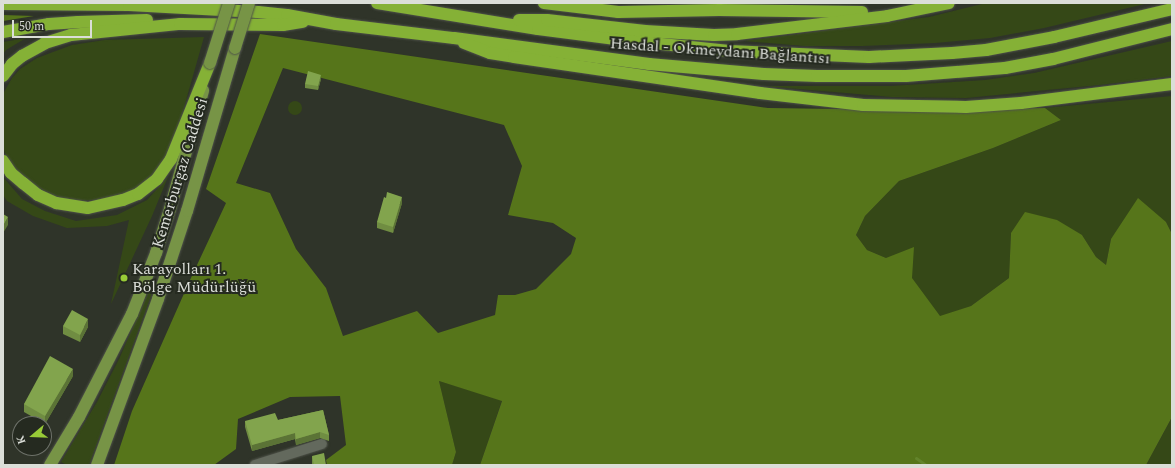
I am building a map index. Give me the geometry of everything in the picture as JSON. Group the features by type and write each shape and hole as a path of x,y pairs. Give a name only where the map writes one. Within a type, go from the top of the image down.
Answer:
{"highway":[{"name":"Hasdal - Okmeydanı Bağlantısı","path":"378,3 622,40 722,50 869,57 986,50 1079,31 1172,8"},
{"path":"544,3 600,11 641,12 676,10 844,12 930,8"},
{"path":"616,3 676,10"},
{"path":"496,22 547,20 645,32 714,35 737,34 887,16 949,3"},
{"path":"3,4 76,4 206,9 287,15 312,21"},
{"path":"3,32 49,24 78,22 140,20 180,24 283,25 312,21"},
{"name":"Hasdal - Okmeydanı Bağlantısı","path":"312,21 649,64 764,74 817,76 906,76 975,71 1019,65 1085,51 1172,29"},
{"path":"3,76 12,64 22,56 45,43 57,39 89,32 180,24"},
{"path":"454,38 472,48 490,53 728,89 848,104 894,107 966,107 1076,97 1172,84"},
{"path":"3,161 11,172 38,195 56,203 88,208 123,200 148,186 157,179 171,159 210,63"}],"main road":[{"name":"Kemerburgaz Caddesi","path":"50,465 80,417 132,314 156,253 170,209 210,63 229,3"},
{"name":"Kemerburgaz Caddesi","path":"97,465 158,299 187,211 249,3"}],"street":[{"path":"255,465 322,444"}],"green space":[{"path":"986,3 1149,3 1044,28 990,38 935,43 862,46 805,46 744,41 929,17"},
{"path":"3,15 34,16 3,21"},
{"path":"260,34 768,108 908,110 1045,108 1061,120 993,148 899,181 865,216 856,235 867,250 886,258 914,247 912,278 940,316 971,306 1009,278 1011,233 1025,212 1057,220 1082,235 1096,257 1106,265 1111,239 1138,198 1166,222 1172,234 1172,417 1146,465 480,465 502,401 439,381 456,452 452,465 327,465 326,460 346,445 340,396 290,397 238,419 236,449 214,465 114,465 132,411 226,203 206,189","holes":["283,68 504,125 522,166 508,215 553,223 576,238 571,254 536,289 515,295 498,295 495,315 438,333 417,311 343,336 326,288 296,249 270,193 236,183"]},
{"path":"204,37 177,132 161,167 149,180 129,192 109,199 73,201 52,195 32,184 16,169 5,153 3,146 3,94 12,78 20,69 37,58 72,45 105,40"},
{"path":"26,38 6,50 3,54 3,42"},
{"path":"1172,41 1172,76 1099,85 966,98 892,97 764,86 891,86 985,80 1034,73"},
{"path":"1172,96 1172,234 1166,222 1111,239 1106,265 1096,257 1082,235 1011,233 1009,278 971,306 940,317 886,258 867,250 856,235 865,216 899,181 993,148 1061,120 1045,108"},
{"path":"295,101 300,103 302,108 300,113 295,115 290,113 288,108 290,103"},
{"path":"3,177 22,199 45,211 76,221 117,215 147,200 168,177 152,216 111,304 129,220 107,226 67,228 33,216 7,201 3,195"},
{"path":"152,284 155,285 89,465 67,465 61,462 97,402 119,359"},
{"path":"439,381 502,400 480,465 452,465 456,452"},
{"path":"1172,417 1172,465 1146,465 1163,434"}],"building":[{"path":"308,71 321,75 318,86 305,84"},
{"path":"387,192 402,197 393,227 377,222 384,197 386,198"},
{"path":"3,214 8,217 3,226"},
{"path":"72,310 88,319 80,335 63,326"},
{"path":"50,356 73,369 45,416 24,404"},
{"path":"323,410 329,435 320,432 296,439 295,433 252,445 245,421 275,413 278,420"},
{"path":"324,453 326,465 314,465 312,456"}],"waterway":[{"path":"916,458 926,465"}],"place":[{"name":"Karayolları 1. Bölge Müdürlüğü","path":"124,278"}]}
